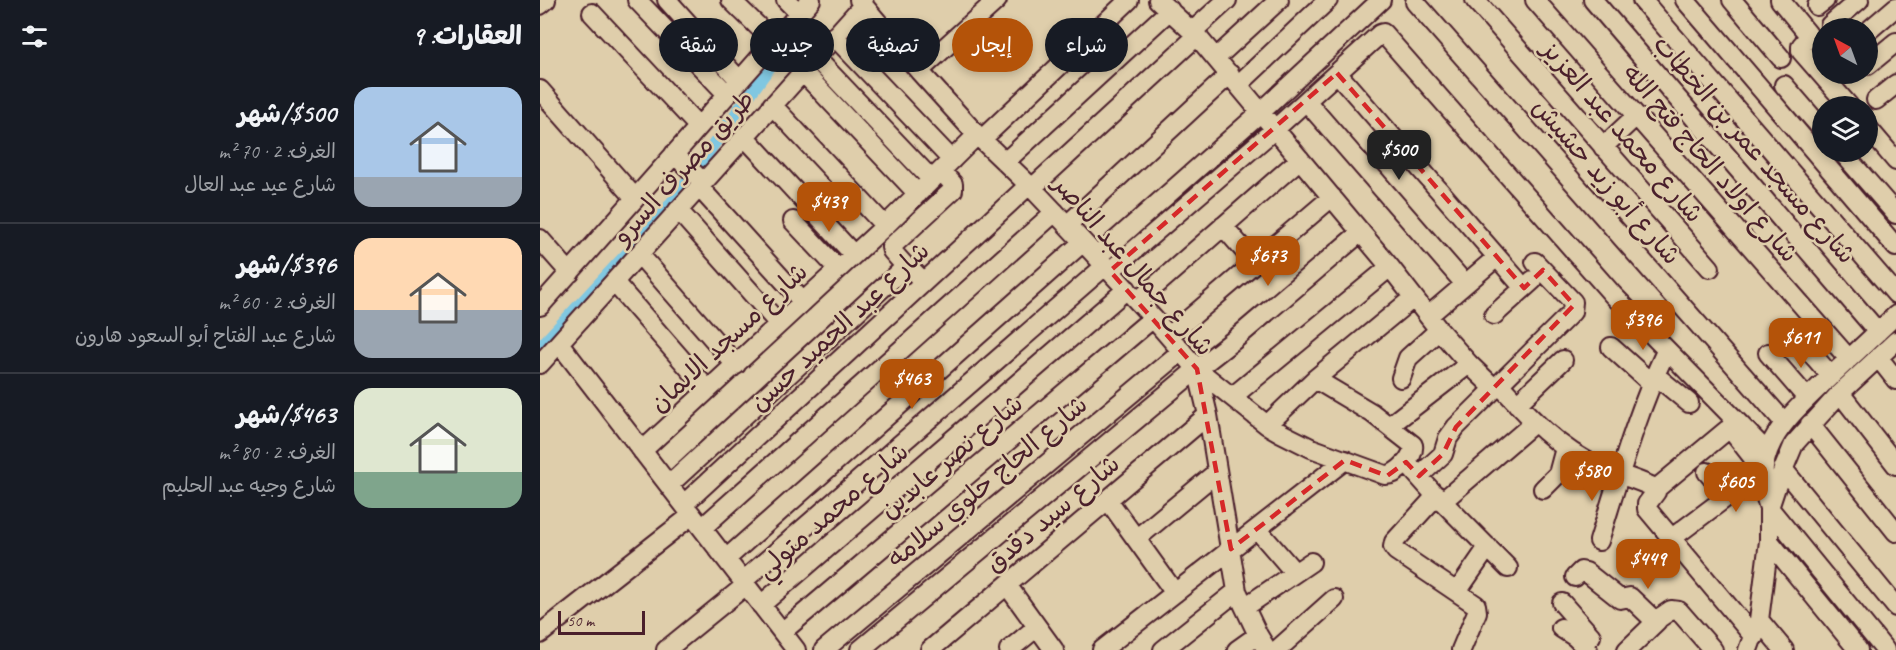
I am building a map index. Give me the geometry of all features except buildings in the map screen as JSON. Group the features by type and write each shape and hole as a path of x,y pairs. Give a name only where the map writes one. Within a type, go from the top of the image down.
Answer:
{"street":[{"path":"540,5 546,0"},
{"path":"637,0 733,87"},
{"path":"666,0 733,87"},
{"path":"731,0 750,19"},
{"path":"786,0 805,6"},
{"path":"940,52 997,0"},
{"name":"شارع مسجد الايمان","path":"642,451 885,226 942,170 1129,0"},
{"name":"شارع عبد الحميد حسن","path":"692,516 924,282 1195,34 1227,0"},
{"path":"1216,58 1279,0"},
{"path":"540,634 692,516 1234,80 1328,0"},
{"path":"666,650 1104,265 1261,112 1381,0"},
{"name":"شارع محمد عبد العزيز","path":"1475,0 1710,268"},
{"name":"شارع اولاد الحاج فتح الله","path":"1535,0 1849,359"},
{"name":"شارع مسجد عمر بن الخطاب","path":"1593,0 1878,332"},
{"path":"1642,0 1896,294"},
{"path":"1685,0 1896,247"},
{"path":"1732,0 1781,58"},
{"path":"1780,0 1808,34 1807,40 1800,48 1801,51 1840,96"},
{"path":"1838,18 1859,0"},
{"name":"طريق مصرف السرو","path":"834,36 863,1"},
{"name":"شارع جمال عبد الناصر","path":"863,1 877,18"},
{"name":"شارع أبو زيد حشيش","path":"1415,2 1784,422"},
{"path":"1005,162 1163,3 1216,58 1469,364 1565,448 1599,467 1636,478 1656,489"},
{"name":"طريق مصرف السرو","path":"794,18 805,6"},
{"path":"1878,22 1896,7"},
{"path":"592,13 698,126"},
{"path":"1104,265 1275,129 1380,34 1384,34 1613,295 1762,458 1762,480 1769,508 1769,541 1754,635"},
{"path":"834,36 952,184 953,190 891,247 891,251 907,268 924,282"},
{"path":"1878,57 1896,42"},
{"name":"طريق مصرف السرو","path":"540,306 750,67"},
{"name":"طريق مصرف السرو","path":"540,364 801,72"},
{"path":"803,72 918,194"},
{"path":"832,72 942,170"},
{"name":"شارع جمال عبد الناصر","path":"920,72 979,137 1061,218 1154,318 1197,369 1208,415 1241,599 1262,642"},
{"path":"1337,73 1524,288"},
{"path":"1878,98 1896,84"},
{"path":"1784,85 1812,117"},
{"path":"540,90 635,198"},
{"path":"1306,101 1465,284"},
{"path":"771,105 885,226"},
{"path":"1603,147 1636,116"},
{"path":"744,136 854,255"},
{"path":"1878,140 1896,161"},
{"path":"674,154 803,302"},
{"name":"شارع محمد متولي","path":"761,605 1132,295 1223,226 1300,159"},
{"path":"1851,162 1896,214"},
{"path":"1169,336 1332,197"},
{"path":"678,210 779,324"},
{"path":"793,220 838,269"},
{"path":"1223,226 1255,263"},
{"path":"860,650 1361,232"},
{"path":"540,239 570,273"},
{"path":"726,559 1083,242"},
{"path":"639,254 736,364"},
{"path":"1401,378 1408,358 1433,323 1465,284 1497,257"},
{"path":"1419,476 1443,454 1451,432 1574,309 1573,302 1539,266 1524,288 1494,315"},
{"path":"1232,397 1390,267"},
{"path":"669,485 902,270 907,268"},
{"path":"614,282 708,390"},
{"path":"1267,425 1315,379 1413,298"},
{"path":"1672,538 1728,496 1762,458 1784,422 1896,315"},
{"name":"شارع نصر عابدين","path":"782,632 1154,318"},
{"path":"1798,338 1831,376"},
{"path":"1769,508 1794,444 1840,393 1896,340"},
{"path":"559,343 796,650"},
{"path":"1611,347 1689,403"},
{"name":"شارع الحاج حلوي سلامه","path":"824,650 1182,351"},
{"path":"1599,541 1653,379 1666,351"},
{"path":"1768,353 1807,398"},
{"path":"1878,357 1896,380"},
{"path":"1517,404 1563,360"},
{"path":"1389,426 1469,364"},
{"path":"1197,369 1267,425 1296,441 1388,476 1406,462 1414,451 1413,445 1372,413 1315,379"},
{"path":"1840,393 1896,465"},
{"name":"شارع سيد دقدق","path":"930,650 1208,415"},
{"path":"1461,650 1478,610 1476,605 1396,552 1393,547 1394,542 1440,497 1534,422"},
{"path":"1810,424 1896,532"},
{"path":"1762,458 1732,431 1727,430 1656,489 1647,507 1754,635 1784,650"},
{"path":"1543,489 1558,474 1565,448"},
{"path":"1102,650 1346,460"},
{"path":"1406,462 1508,568"},
{"path":"1783,469 1896,608"},
{"path":"1136,539 1217,472"},
{"path":"1707,472 1728,496"},
{"path":"1108,500 1175,593"},
{"path":"1769,508 1885,650"},
{"path":"1257,529 1295,573"},
{"path":"1769,541 1858,650"},
{"path":"1457,592 1488,547"},
{"path":"1163,650 1241,599 1295,573 1311,562"},
{"path":"1575,577 1581,571 1586,572 1620,599 1630,597 1657,621"},
{"path":"1007,585 1054,650"},
{"path":"1277,650 1334,599"},
{"path":"1562,603 1591,638"},
{"path":"1627,650 1671,610 1679,611 1713,650"},
{"path":"1009,650 1037,627"},
{"path":"1561,628 1591,638"},
{"path":"1237,650 1262,642"}],"highlighted area":[{"path":"1337,73 1524,288 1543,270 1574,305 1456,427 1443,454 1419,476 1406,462 1387,476 1345,460 1231,549 1197,369 1110,271"}],"waterway":[{"path":"540,347 661,217 806,17"}]}
